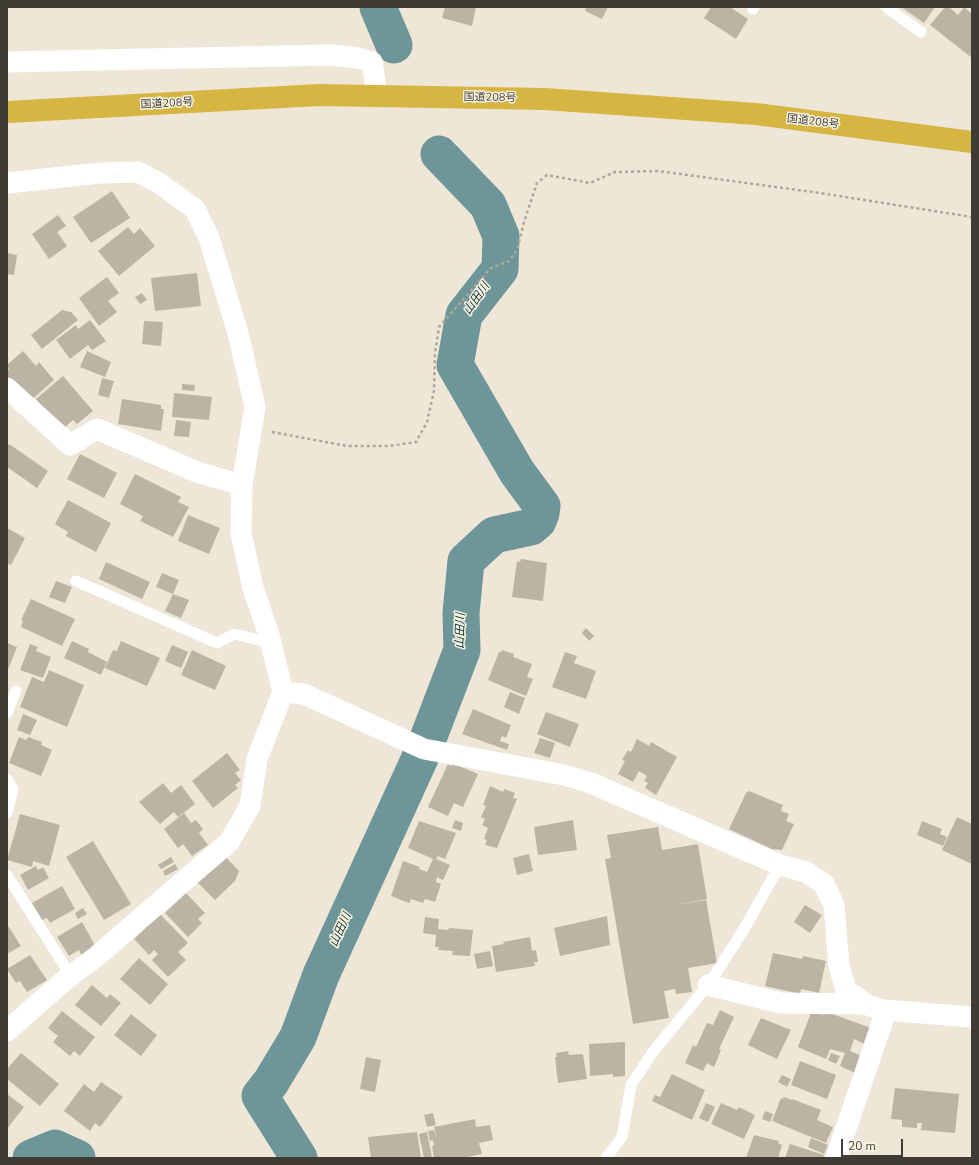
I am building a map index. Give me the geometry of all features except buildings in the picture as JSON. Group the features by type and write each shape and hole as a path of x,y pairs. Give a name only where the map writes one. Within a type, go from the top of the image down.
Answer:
{"highway":[{"name":"国道208号","path":"7,112 319,95 544,99 756,114 972,142"}],"street":[{"path":"7,62 322,55 358,58 372,62 377,96"},
{"path":"7,183 100,173 138,172 159,183 195,209 209,238 238,333 255,407 242,485 240,533 252,588 271,643 283,692 257,759 250,806 229,842 97,956 71,976 7,1031"},
{"path":"7,388 70,445 97,429 197,472 242,485"},
{"path":"283,692 304,694 417,745 564,775 591,783 780,865 806,872 824,884 834,906 839,966 846,990 865,1004"},
{"path":"708,985 781,1003 865,1004 886,1011 972,1017"},
{"path":"836,1158 886,1011"}],"lane":[{"path":"886,7 921,32"},
{"path":"76,581 217,643 234,634 271,643"},
{"path":"7,713 16,691"},
{"path":"7,779 13,789 7,814"},
{"path":"606,1158 622,1137 631,1085 653,1052 708,985 744,929 780,865"},
{"path":"7,875 11,890 71,976"}],"path":[{"path":"252,429 347,446 389,446 416,442 427,422 434,391 435,353 439,327 491,268 509,261 517,250 524,222 537,183 547,175 590,182 615,172 658,171 820,193 972,217"}],"waterway":[{"name":"山田川","path":"378,7 394,45"},
{"name":"山田川","path":"299,1158 260,1096 271,1082 298,1037 321,975 424,749 462,650 461,613 466,561 494,535 531,527 538,521 542,506 517,472 455,365 464,315 500,269 501,236 488,205 439,154"},
{"name":"山田川","path":"31,1158 55,1148 77,1158"}]}
